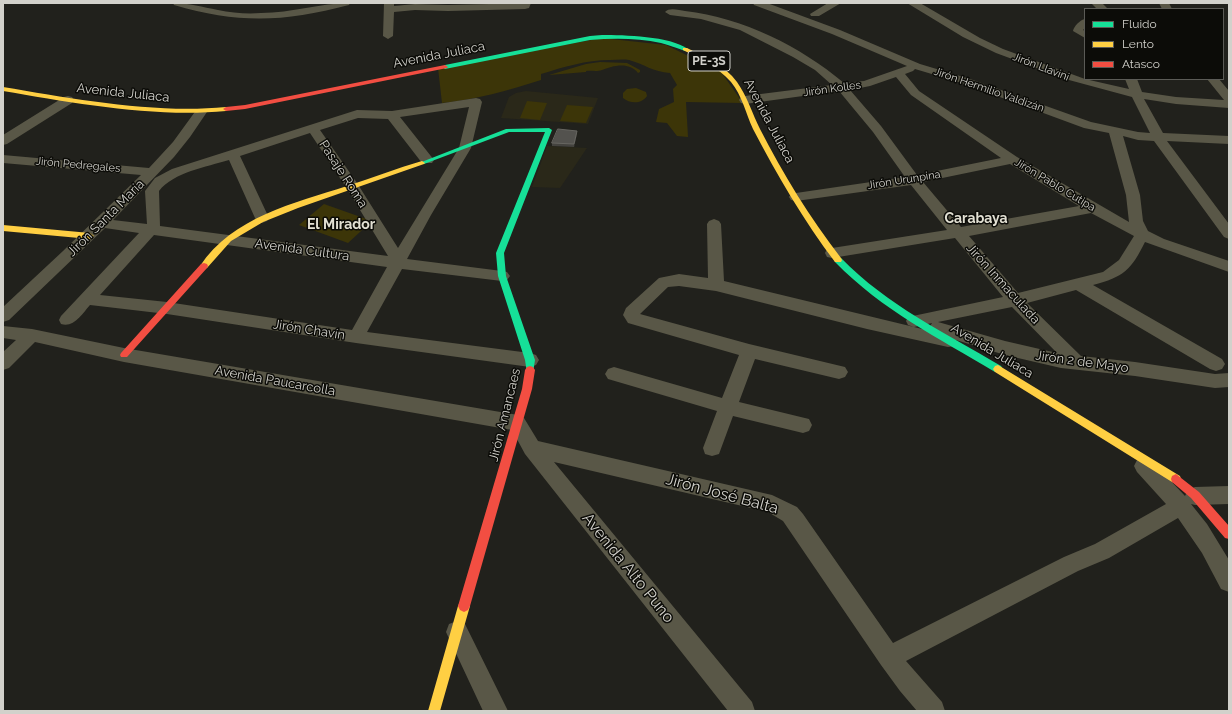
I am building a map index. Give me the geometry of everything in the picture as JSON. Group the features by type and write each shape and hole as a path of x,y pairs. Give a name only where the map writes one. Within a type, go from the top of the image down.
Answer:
{"main road":[{"name":"Avenida Juliaca","path":"3,88 68,100 172,111 201,112 245,107 461,64 571,40 609,36 653,39 682,46 709,61 726,73 738,88 745,100 754,125 796,197 822,240 847,270 875,295 914,321 955,343 1129,452"},
{"name":"Jirón Amancaes","path":"434,711 518,423 530,376 530,360 502,276 500,253 549,130 514,129 465,148"},
{"path":"124,355 228,239 240,230 262,218 465,148"},
{"path":"3,228 90,236"},
{"path":"1188,501 1229,534"}],"street":[{"path":"178,3 215,13 259,18 277,17 320,10 345,3"},
{"path":"205,3 212,7 215,13"},
{"path":"388,36 389,6 448,8 524,6 526,3"},
{"name":"Jirón Hermilio Valdizán","path":"758,3 830,30 916,66 966,81 1115,132 1138,136 1229,140"},
{"path":"815,14 836,3"},
{"name":"Jirón Llavini","path":"912,3 987,46 1066,77 1136,95 1203,104 1229,104"},
{"name":"Jirón Inmaculada","path":"670,12 702,16 744,28 797,55 818,68 843,88 914,180 1015,300 1077,363"},
{"path":"1084,23 1078,29 1078,31 1084,34"},
{"name":"Jirón Kolles","path":"745,100 866,84 899,74 916,66"},
{"name":"Jirón Pablo Cutipa","path":"899,74 915,93 951,119 1012,160 1092,208 1142,235 1178,250 1229,267"},
{"path":"1131,80 1136,95 1158,137 1229,234"},
{"path":"1214,80 1229,99"},
{"path":"3,141 68,100"},
{"path":"67,320 152,229 154,224 152,192 160,181 177,172 357,114 392,115 476,102 465,148 397,262 356,337"},
{"name":"Jirón Santa María","path":"3,316 90,236 188,134 201,112"},
{"path":"392,115 427,160"},
{"name":"Pasaje Roma","path":"314,129 352,186 397,262"},
{"path":"914,321 1015,300 1108,276 1118,272 1126,264 1142,235 1136,221 1133,195 1115,132"},
{"path":"233,155 262,218"},
{"name":"Jirón Pedregales","path":"3,159 152,172"},
{"name":"Jirón Urunpina","path":"796,197 914,180 1012,160"},
{"path":"832,253 958,233 1092,208"},
{"name":"Avenida Cultura","path":"102,223 502,276"},
{"path":"714,224 716,285"},
{"path":"839,372 749,351 632,318 632,312 664,282 679,280 716,285 867,323 955,343"},
{"path":"1077,283 1223,359 1224,384"},
{"name":"Jirón Chavín","path":"87,298 167,308 356,337 530,360"},
{"name":"Jirón 2 de Mayo","path":"914,321 1004,348 1061,361 1135,369 1224,384"},
{"name":"Avenida Paucarcolla","path":"3,332 32,335 124,355 518,423"},
{"path":"3,363 32,335"},
{"path":"712,448 729,407 749,351"},
{"path":"614,374 729,407 803,425"},
{"name":"Avenida Alto Puno","path":"518,423 532,448 743,711"},
{"name":"Jirón José Balta","path":"532,448 764,502 783,509 796,521 908,683 933,711"},
{"path":"1129,452 1166,488 1188,501 1207,541 1229,581"},
{"path":"889,657 1071,564 1102,551 1188,501 1229,494"},
{"path":"457,632 496,711"}],"shaded area":[{"path":"602,38 666,45 721,72 743,103 686,102 688,137 677,136 667,123 656,122 659,109 674,102 673,89 677,85 670,73 654,70 629,60 601,60 575,64 541,74 541,80 492,94 442,103 438,68"},
{"path":"600,62 627,63 640,70 640,72 638,73 630,67 620,66 598,71 549,75 586,64"},
{"path":"636,88 646,92 647,96 645,99 639,102 632,102 623,98 623,93 627,89"},
{"path":"526,91 598,98 588,124 501,118 509,97 516,93"},
{"path":"527,101 547,103 540,120 520,118"},
{"path":"567,105 593,107 586,123 560,121"},
{"path":"547,146 587,148 560,188 532,187"},
{"path":"324,204 372,221 348,243 299,225"}],"building":[{"path":"558,129 577,131 574,144 552,143"}],"traffic: fast":[{"path":"445,67 590,38 626,37 650,39 685,49"},
{"path":"422,163 508,130 549,130 500,253 502,276 530,360 530,370"},
{"path":"838,260 855,277 893,307 998,369"}],"traffic: slow":[{"path":"685,49 714,64 734,82 743,98 756,128 779,169 818,234 838,260"},
{"path":"3,89 79,101 150,109 188,111 226,109"},
{"path":"204,266 228,239 260,220 295,206 422,163"},
{"path":"3,228 90,236"},
{"path":"998,369 1176,479"},
{"path":"434,711 464,606"}],"traffic: jam":[{"path":"226,109 245,107 445,67"},
{"path":"124,355 204,266"},
{"path":"464,606 527,389 530,370"},
{"path":"1176,479 1195,495 1229,534"}],"district":[{"name":"Carabaya","path":"976,219"},
{"name":"El Mirador","path":"341,225"}]}
